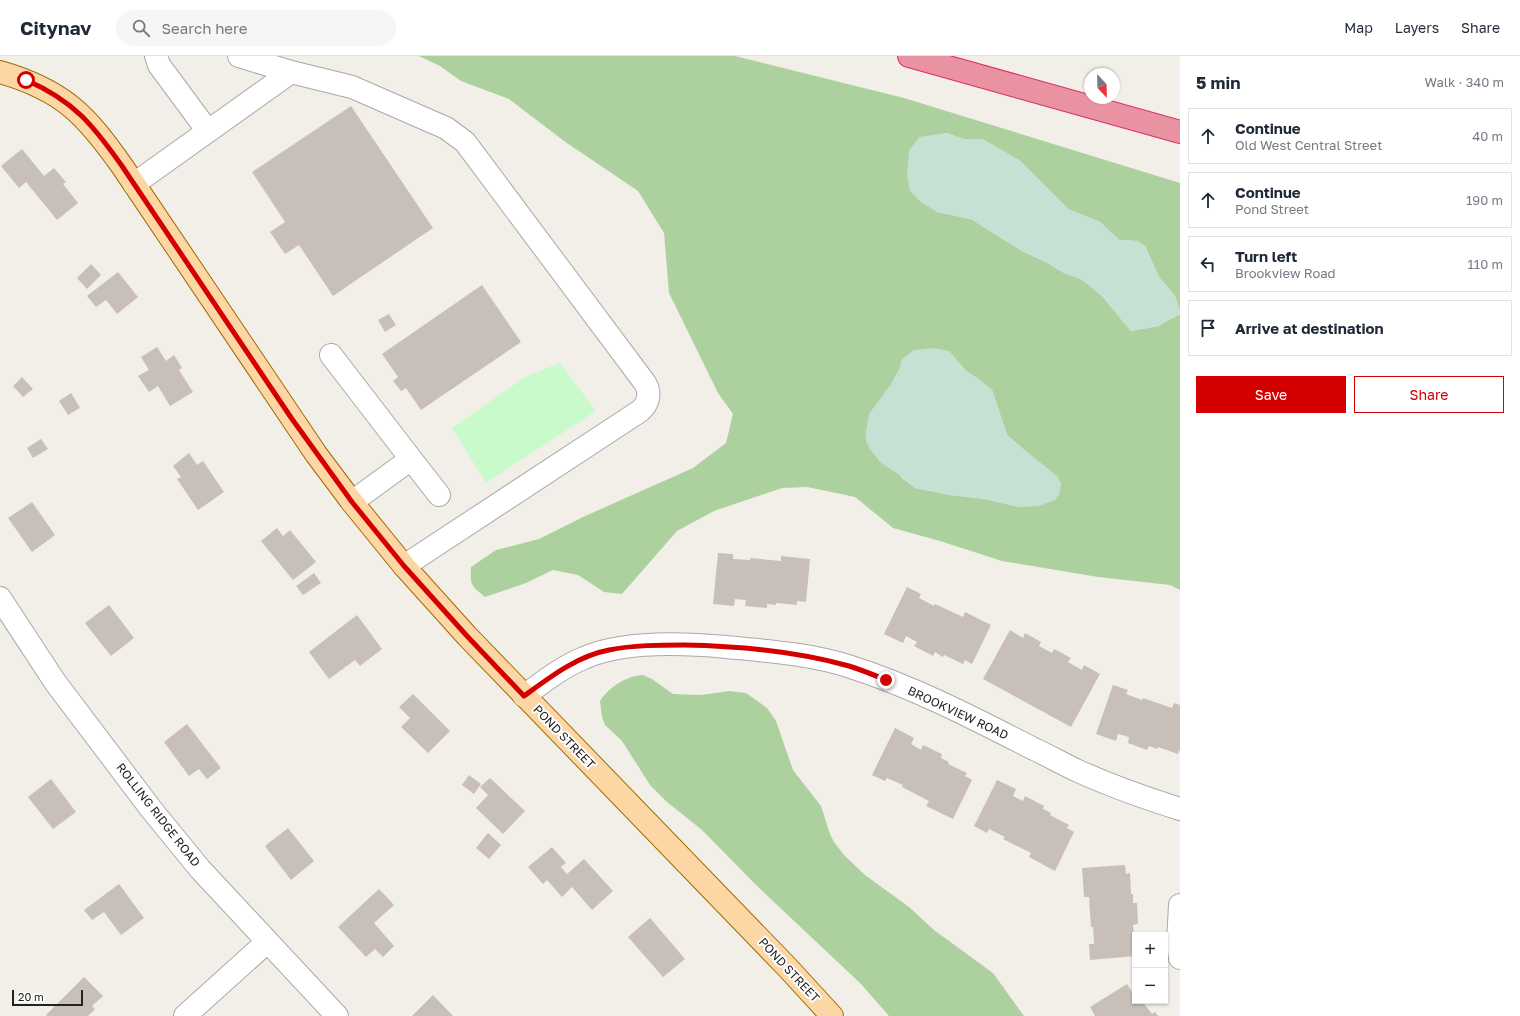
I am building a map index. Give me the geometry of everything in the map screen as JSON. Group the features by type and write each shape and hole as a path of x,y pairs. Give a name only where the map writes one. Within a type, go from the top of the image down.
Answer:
{"highway":[{"path":"909,56 1180,132"}],"main road":[{"name":"POND STREET","path":"0,72 26,80 62,99 79,113 93,128 128,175 292,419 352,502 404,566 524,696 787,967 832,1016"}],"street":[{"path":"156,56 159,65 207,130"},
{"path":"239,56 291,72 352,87 446,128 459,136 470,147 648,389 649,396 647,403 640,411 404,566"},
{"path":"128,175 207,130 291,72"},
{"path":"331,354 439,495"},
{"path":"352,502 411,459"},
{"name":"ROLLING RIDGE ROAD","path":"0,598 55,682 150,809 200,869 337,1016"},
{"name":"BROOKVIEW ROAD","path":"524,696 556,673 584,658 608,650 667,645 707,645 792,654 850,667 886,680 976,720 1078,771 1114,786 1180,809"},
{"path":"1180,905 1178,943 1180,958"},
{"path":"184,1016 267,942"}],"green space":[{"path":"419,56 735,56 904,98 1180,183 1180,312 1175,296 1159,277 1145,246 1137,241 1119,240 1100,222 1068,209 1019,160 982,139 964,139 946,133 937,212 971,219 1022,251 1046,262 1064,273 1081,279 1102,296 1131,331 1158,326 1180,314 1180,590 1170,585 1098,577 1002,561 893,528 855,497 807,487 782,488 714,511 677,531 622,594 604,592 578,575 553,570 526,583 485,597 472,585 471,567 496,550 539,539 583,517 693,468 726,443 733,414 718,393 669,293 664,233 638,191 564,141 509,99 461,81 440,66","holes":["949,351 966,371 992,390 1007,435 1021,447 1019,507 985,499 951,495 915,488 901,477 891,384 900,368"]},
{"path":"946,133 964,139 982,139 1019,160 1068,209 1100,222 1119,240 1137,241 1145,246 1159,277 1175,296 1180,314 1158,326 1131,331 1102,296 1081,279 1064,273 1046,262 1022,251 971,219 937,212 921,202 910,191 907,174 909,151 919,137"},
{"path":"932,348 949,351 966,371 992,390 1007,435 1057,476 1061,483 1060,493 1055,500 1039,506 1019,507 985,499 951,495 915,488 901,476 881,463 870,449 866,441 869,414 891,384 900,368 901,360 914,350"},
{"path":"560,363 596,411 486,483 452,428 525,377"},
{"path":"643,675 652,679 673,694 701,695 729,691 746,693 767,708 776,721 793,770 821,806 830,834 844,855 865,875 909,907 934,930 993,973 1024,1016 889,1016 861,984 756,885 702,830 667,802 650,785 622,741 605,725 602,717 600,701 608,691 618,683"}],"building":[{"path":"351,106 433,228 333,296 299,245 285,254 270,232 285,222 252,172"},
{"path":"22,149 44,176 54,168 66,182 63,184 78,203 57,220 26,182 19,188 1,166"},
{"path":"91,264 101,275 87,289 77,278"},
{"path":"118,272 138,297 117,314 106,300 96,307 87,296"},
{"path":"482,285 521,342 421,410 406,388 401,391 393,381 398,377 382,354"},
{"path":"389,314 396,325 385,332 378,320"},
{"path":"157,347 166,361 174,355 182,368 179,370 193,392 170,406 158,386 149,392 138,376 149,370 141,357"},
{"path":"22,377 33,389 23,397 13,386"},
{"path":"71,393 80,408 68,415 59,401"},
{"path":"41,439 48,449 33,458 27,448"},
{"path":"189,453 197,465 203,461 224,492 198,510 177,479 181,477 173,466"},
{"path":"32,502 55,535 32,552 8,518"},
{"path":"277,528 283,536 290,530 316,562 293,580 261,541"},
{"path":"718,553 733,554 733,559 750,560 750,558 781,561 781,556 810,559 806,602 797,601 797,605 776,603 776,605 767,604 767,608 745,606 746,600 735,599 734,606 713,604"},
{"path":"314,573 321,583 303,595 296,586"},
{"path":"907,587 921,594 919,598 934,606 935,604 963,617 965,612 991,625 972,664 965,660 963,664 944,655 943,657 935,652 933,656 914,646 917,642 906,636 903,643 884,634"},
{"path":"109,605 134,638 111,656 85,623"},
{"path":"357,615 382,649 360,666 355,660 329,679 309,652"},
{"path":"1010,630 1023,638 1025,633 1041,642 1039,646 1052,653 1054,649 1071,658 1068,662 1082,670 1084,665 1100,674 1071,727 983,679"},
{"path":"1113,685 1128,690 1126,694 1142,700 1143,698 1172,708 1174,703 1180,705 1180,751 1179,750 1178,754 1158,747 1157,749 1149,746 1147,750 1128,743 1129,737 1118,734 1116,741 1096,734"},
{"path":"413,694 450,731 428,753 401,727 410,718 399,707"},
{"path":"187,724 221,768 207,779 199,769 189,776 164,742"},
{"path":"895,728 914,738 911,744 921,750 923,745 942,754 941,758 949,762 948,764 967,773 965,776 972,780 953,819 926,806 929,801 902,787 903,785 887,778 885,781 872,775"},
{"path":"469,775 481,784 474,794 462,785"},
{"path":"490,778 525,811 503,834 476,808 488,795 480,787"},
{"path":"51,779 76,812 53,829 28,797"},
{"path":"997,780 1016,789 1013,796 1023,801 1025,796 1044,806 1043,809 1051,813 1050,815 1069,825 1067,828 1074,832 1055,871 1029,857 1031,853 1003,839 1005,837 989,829 987,833 974,826"},
{"path":"288,828 314,861 291,880 265,846"},
{"path":"488,833 501,845 489,859 476,848"},
{"path":"552,847 566,863 561,867 567,874 584,859 613,891 592,910 572,887 562,897 547,880 543,884 528,867"},
{"path":"1125,865 1126,874 1130,873 1133,903 1137,903 1138,924 1133,925 1132,956 1090,960 1089,944 1094,944 1093,927 1091,927 1089,897 1084,897 1082,868"},
{"path":"119,884 144,918 121,935 104,912 92,920 84,910"},
{"path":"379,889 394,905 374,923 394,946 383,957 375,949 366,957 338,927"},
{"path":"650,918 685,959 663,977 628,937"},
{"path":"84,977 103,996 92,1006 95,1009 88,1016 47,1016 46,1015"},
{"path":"1127,984 1132,992 1132,1004 1144,1004 1152,1014 1155,1012 1158,1016 1095,1016 1090,1007"},
{"path":"433,995 453,1016 412,1016"}],"route":[{"path":"26,80 40,86 62,99 79,113 93,128 122,166 316,454 352,502 404,566 524,696 556,673 584,658 608,650 667,645 707,645 792,654 850,667 886,680"}]}
